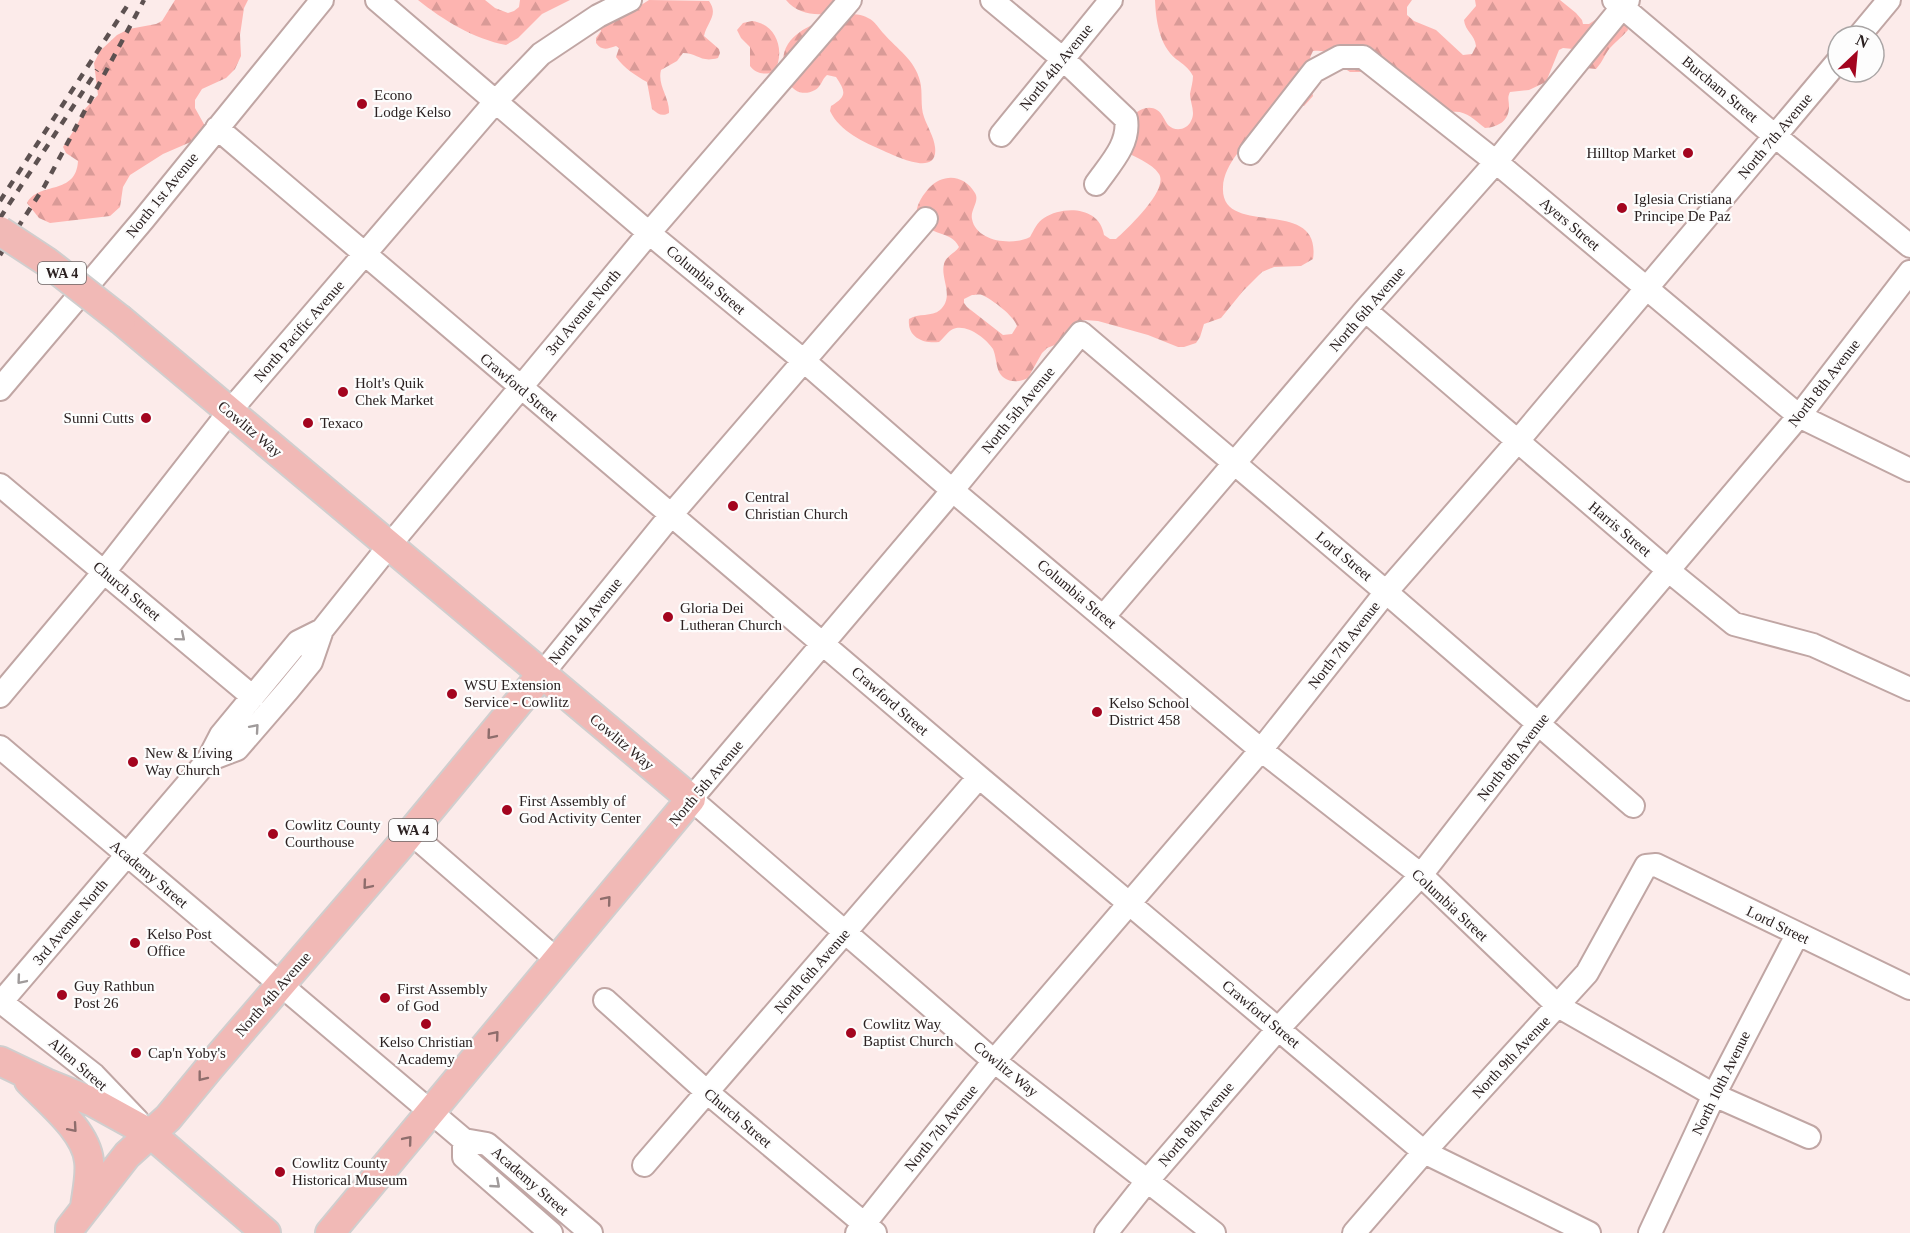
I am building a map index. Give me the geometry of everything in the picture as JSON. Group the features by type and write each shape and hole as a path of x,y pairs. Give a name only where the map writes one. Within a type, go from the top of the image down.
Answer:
{"main road":[{"name":"Cowlitz Way","path":"0,231 47,262 121,320 691,799"},
{"name":"North 4th Avenue","path":"73,1226 127,1155 183,1101 542,674"},
{"name":"North 5th Avenue","path":"330,1233 691,799"},
{"name":"Allen Street","path":"9,1065 93,1102 151,1134 266,1233"},
{"path":"9,1065 75,1129 87,1148 90,1162 73,1226"}],"street":[{"name":"North 1st Avenue","path":"0,389 143,220 322,0"},
{"name":"Columbia Street","path":"377,0 1261,750 1421,875 1558,1006 1714,1095 1809,1137"},
{"name":"North Pacific Avenue","path":"0,696 104,572 229,411 496,101 541,54 598,16 630,0"},
{"name":"3rd Avenue North","path":"208,760 237,749 288,690 311,662 322,630 389,546 649,233 850,0"},
{"path":"993,0 1063,59 1126,119 1128,131 1124,143 1096,184"},
{"name":"North 4th Avenue","path":"1001,135 1111,0"},
{"path":"1869,24 1889,0"},
{"name":"Burcham Street","path":"1621,2 1775,136 1910,246"},
{"name":"North 6th Avenue","path":"1104,616 1365,310 1496,162 1621,2"},
{"name":"Ayers Street","path":"1250,153 1314,71 1340,57 1363,57 1496,162 1799,416 1910,470"},
{"name":"North 7th Avenue","path":"865,1230 994,1061 1261,750 1386,592 1517,442 1826,75"},
{"name":"Crawford Street","path":"217,128 364,256 1424,1152 1589,1233"},
{"name":"North 4th Avenue","path":"542,674 671,515 926,219"},
{"name":"North 8th Avenue","path":"1106,1233 1148,1180 1278,1029 1421,875 1538,724 1799,416 1910,272"},
{"name":"Harris Street","path":"1365,310 1517,442 1734,624 1813,645 1910,689"},
{"name":"Lord Street","path":"1082,333 1633,806"},
{"name":"North 5th Avenue","path":"691,799 1082,333"},
{"name":"Church Street","path":"0,485 252,697"},
{"name":"3rd Avenue North","path":"1,1001 208,760 221,735 298,642 322,630"},
{"name":"Academy Street","path":"0,747 464,1140 487,1144 591,1233"},
{"name":"North 6th Avenue","path":"644,1165 979,777"},
{"name":"Cowlitz Way","path":"691,799 994,1061 1214,1233"},
{"path":"411,832 557,960"},
{"name":"Lord Street","path":"1646,866 1656,865 1910,988"},
{"name":"North 9th Avenue","path":"1354,1233 1424,1152 1587,973 1646,866"},
{"name":"North 10th Avenue","path":"1650,1233 1714,1095 1797,934"},
{"name":"Church Street","path":"606,1000 865,1230"},
{"name":"Allen Street","path":"1,1001 94,1075 151,1134"},
{"name":"Academy Street","path":"464,1140 464,1157 551,1233"}],"green space":[{"path":"175,0 248,0 244,8 240,35 241,56 235,69 226,78 202,89 195,100 195,108 205,126 193,141 163,154 130,175 123,187 120,207 110,216 50,223 39,218 27,203 40,192 64,184 76,172 78,161 66,153 63,147 85,109 98,95 94,63 100,51 117,35 129,29 162,21"},
{"path":"418,0 485,0 495,8 508,13 519,7 520,0 570,0 542,14 518,38 506,45 459,28"},
{"path":"649,0 709,1 713,15 704,36 719,49 720,53 718,58 703,59 683,53 677,61 661,70 661,81 669,107 669,113 664,115 652,109 647,82 630,71 616,57 619,48 616,46 603,48 596,43 596,38 601,31 598,22 638,7"},
{"path":"786,0 834,0 834,4 824,14 814,14 799,10"},
{"path":"1155,0 1412,0 1407,7 1407,15 1414,21 1436,30 1463,55 1472,54 1476,46 1464,20 1476,6 1475,0 1560,0 1576,13 1583,24 1589,24 1601,16 1626,21 1628,30 1610,48 1596,69 1586,68 1573,49 1559,50 1546,82 1529,90 1510,92 1509,112 1505,120 1498,125 1485,128 1468,115 1458,112 1447,113 1387,87 1362,72 1350,72 1331,54 1313,51 1309,67 1313,96 1304,106 1291,106 1279,110 1265,120 1232,161 1223,187 1226,203 1237,211 1288,222 1302,228 1312,239 1313,259 1301,266 1274,267 1262,272 1221,318 1204,324 1196,343 1178,347 1148,335 1098,321 1085,320 1079,322 1060,343 1047,348 1042,353 1028,378 1016,381 1002,376 993,349 986,340 970,330 953,329 939,342 927,342 917,338 913,335 909,319 937,312 944,305 947,293 944,264 946,259 959,247 951,238 928,229 917,216 917,208 921,199 935,183 947,178 965,182 976,196 972,216 975,227 988,237 1005,241 1023,240 1030,237 1044,218 1061,211 1071,210 1089,214 1101,226 1104,235 1110,239 1116,239 1153,199 1158,190 1159,174 1147,163 1123,150 1127,123 1140,110 1153,108 1161,113 1168,125 1174,129 1181,129 1189,124 1193,114 1190,94 1193,76 1188,68 1170,53 1162,39","holes":["972,295 987,297 1008,313 1017,326 1012,334 1003,335 967,307 964,299"]},
{"path":"846,14 863,16 873,21 905,55 918,74 923,113 935,147 934,156 930,161 916,162 898,157 846,131 830,111 831,106 840,99 843,93 842,86 836,77 827,75 817,89 806,93 792,87 787,79 784,71 784,52 793,38 814,24"},
{"path":"752,21 768,27 777,40 779,56 774,72 761,73 750,66 750,47 737,30 743,23"}],"railway":[{"path":"0,201 131,0"},
{"path":"0,255 44,187 144,0"},
{"path":"0,218 97,70"}],"place":[{"name":"Econo Lodge Kelso","path":"362,104"},
{"name":"Hilltop Market","path":"1688,153"},
{"name":"Iglesia Cristiana Principe De Paz","path":"1622,208"},
{"name":"Holt's Quik Chek Market","path":"343,392"},
{"name":"Sunni Cutts","path":"146,418"},
{"name":"Texaco","path":"308,423"},
{"name":"Central Christian Church","path":"733,506"},
{"name":"Gloria Dei Lutheran Church","path":"668,617"},
{"name":"WSU Extension Service - Cowlitz","path":"452,694"},
{"name":"Kelso School District 458","path":"1097,712"},
{"name":"New & Living Way Church","path":"133,762"},
{"name":"First Assembly of God Activity Center","path":"507,810"},
{"name":"Cowlitz County Courthouse","path":"273,834"},
{"name":"Kelso Post Office","path":"135,943"},
{"name":"Guy Rathbun Post 26","path":"62,995"},
{"name":"First Assembly of God","path":"385,998"},
{"name":"Kelso Christian Academy","path":"426,1024"},
{"name":"Cowlitz Way Baptist Church","path":"851,1033"},
{"name":"Cap'n Yoby's","path":"136,1053"},
{"name":"Cowlitz County Historical Museum","path":"280,1172"}]}
